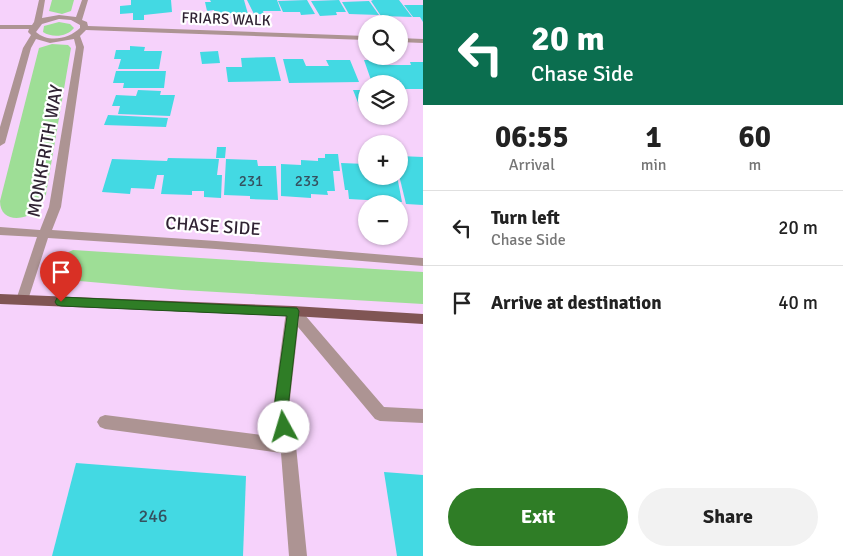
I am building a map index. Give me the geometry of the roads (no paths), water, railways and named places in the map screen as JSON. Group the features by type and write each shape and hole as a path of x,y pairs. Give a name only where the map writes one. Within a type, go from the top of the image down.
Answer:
{"main road":[{"path":"0,300 293,311 423,319"}],"street":[{"path":"0,143 42,0"},
{"path":"79,20 85,0"},
{"path":"0,27 35,29 59,17 79,20 84,24 80,32"},
{"name":"FRIARS WALK","path":"35,29 53,40 80,32 358,38"},
{"name":"MONKFRITH WAY","path":"22,300 34,260 46,234 55,207 80,47 80,32"},
{"path":"408,40 423,41"},
{"name":"CHASE SIDE","path":"0,231 423,262"},
{"path":"293,311 281,408 288,446 298,556"},
{"path":"293,311 380,414 423,416"},
{"path":"105,422 288,446"}]}
